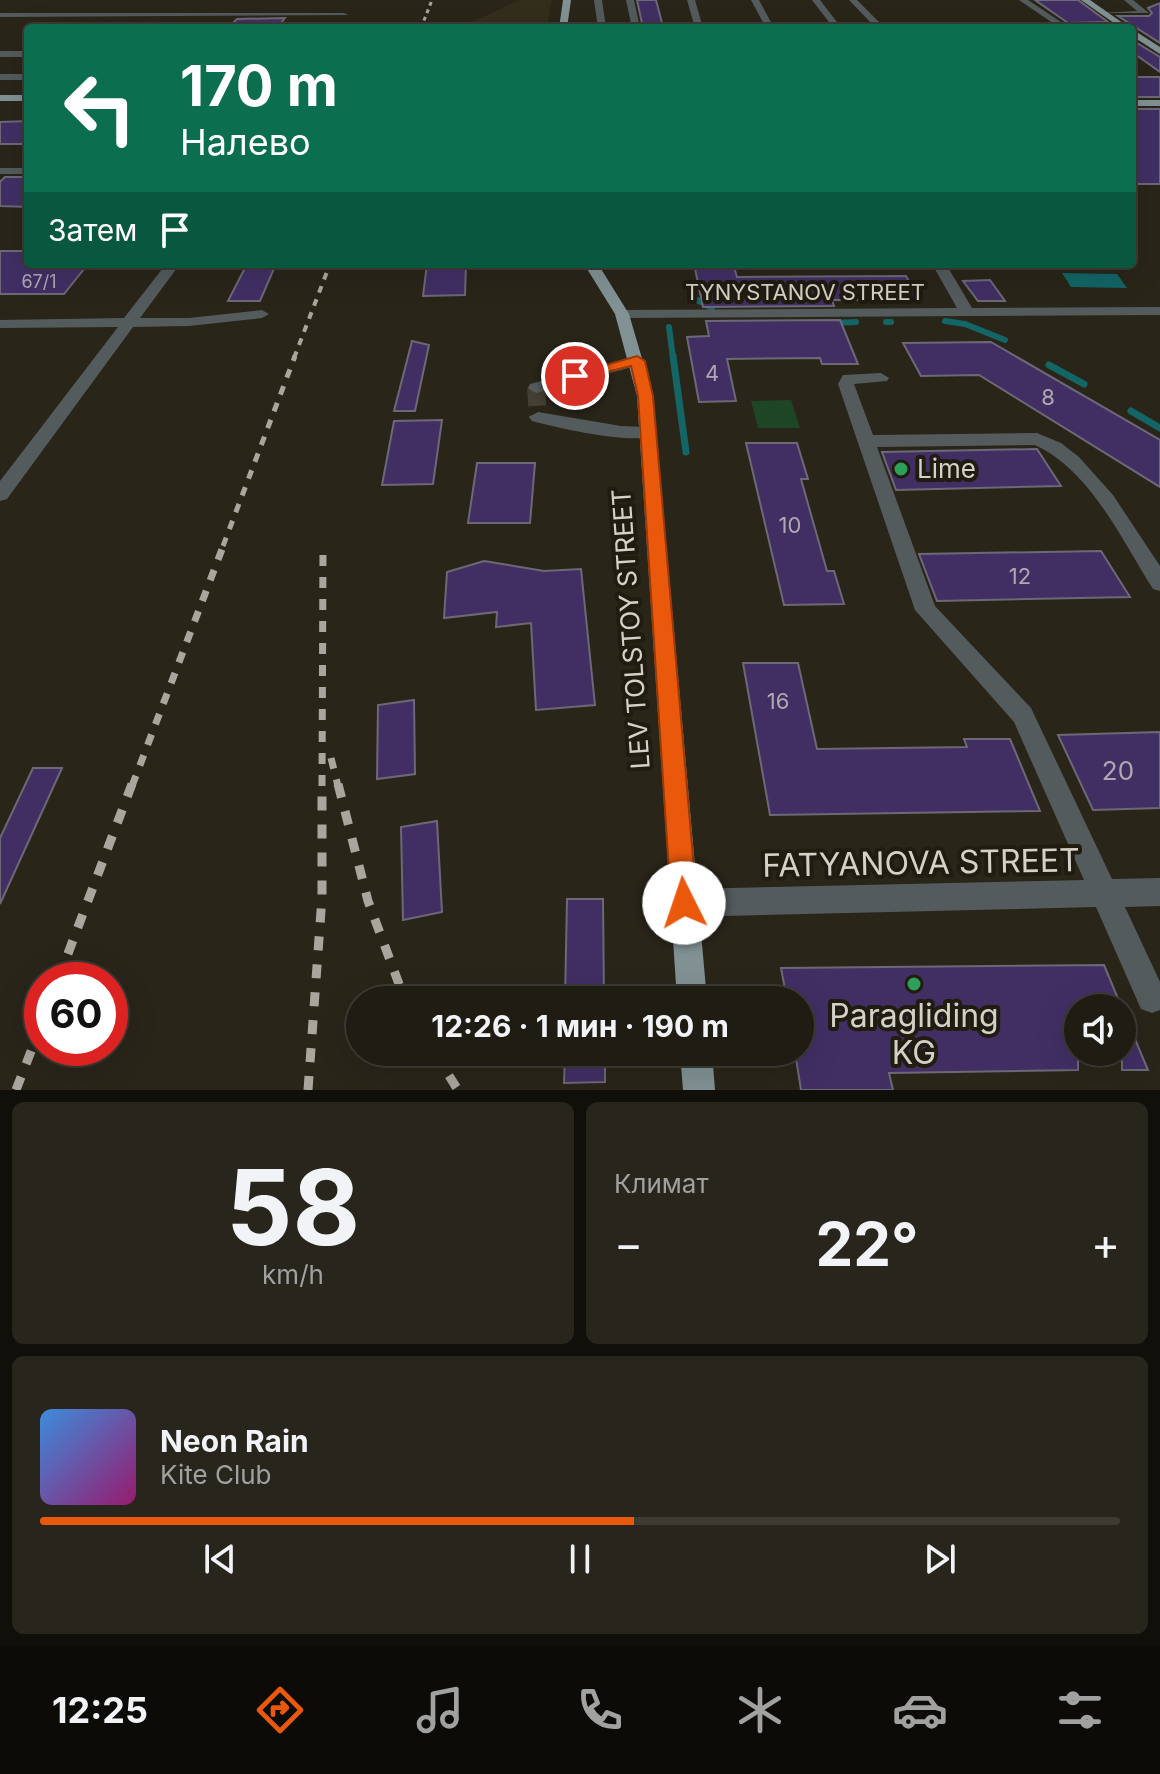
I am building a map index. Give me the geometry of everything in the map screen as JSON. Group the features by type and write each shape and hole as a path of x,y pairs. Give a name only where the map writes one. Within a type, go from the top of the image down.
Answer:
{"main road":[{"path":"564,24 567,0"},
{"path":"1085,0 1120,24"},
{"path":"1136,35 1160,51"},
{"path":"0,98 24,98"},
{"path":"1136,103 1160,103"},
{"name":"LEV TOLSTOY STREET","path":"593,268 622,314 637,361 648,433 691,986"},
{"path":"697,1066 699,1090"}],"street":[{"path":"598,0 601,24"},
{"path":"630,0 635,24"},
{"path":"691,0 698,24"},
{"path":"755,0 768,24"},
{"path":"816,0 835,24"},
{"path":"853,0 876,24"},
{"path":"1023,0 1060,24"},
{"path":"1104,13 1145,13 1128,0"},
{"path":"110,15 121,7"},
{"path":"2,16 347,11 337,24"},
{"path":"85,24 97,15"},
{"path":"0,54 24,54"},
{"path":"0,77 24,77"},
{"path":"0,171 24,171"},
{"path":"0,494 170,268"},
{"path":"941,268 968,314"},
{"name":"TYNYSTANOV STREET","path":"622,314 1160,311"},
{"path":"0,324 189,322 262,314"},
{"path":"536,388 637,361"},
{"path":"881,378 849,378 846,384 926,610 1023,715 1152,998"},
{"path":"538,417 621,432 648,433"},
{"path":"865,441 1037,439 1051,443 1088,478 1160,583"},
{"name":"FATYANOVA STREET","path":"684,903 1160,892"}],"shaded area":[{"path":"519,0 552,0 548,24 468,24"}],"green space":[{"path":"791,400 800,428 758,428 751,401"}],"water":[{"path":"1062,273 1117,274 1127,288 1071,287"}],"building":[{"path":"637,0 656,0 662,23 642,23"},
{"path":"1035,0 1078,0 1108,22 1068,23"},
{"path":"1160,3 1160,43 1136,28 1136,24 1118,16 1149,16 1152,13 1148,8"},
{"path":"285,18 280,24 232,24 237,19"},
{"path":"1136,42 1160,57 1160,72 1136,55"},
{"path":"1136,77 1160,77 1160,97 1136,97"},
{"path":"1136,109 1160,109 1160,184 1136,184"},
{"path":"24,121 24,144 0,144 0,122"},
{"path":"5,177 24,177 24,207 0,206 0,182"},
{"path":"0,251 24,251 24,268 85,268 64,294 0,294"},
{"path":"245,268 274,268 260,301 228,301"},
{"path":"426,268 466,268 465,295 423,296"},
{"path":"695,268 734,268 737,277 906,276 919,300 832,300 834,306 703,307"},
{"path":"990,280 1005,301 978,301 963,281"},
{"path":"840,320 858,364 822,364 820,358 727,359 736,401 699,402 687,337 709,336 706,321"},
{"path":"412,341 429,345 415,411 394,411"},
{"path":"991,342 1160,440 1160,487 979,375 921,376 903,343"},
{"path":"442,420 433,484 382,485 394,421"},
{"path":"746,443 797,443 808,479 801,479 827,571 834,571 844,604 784,605"},
{"path":"1037,449 1061,486 896,490 882,452"},
{"path":"477,463 535,463 530,523 468,523"},
{"path":"1101,551 1130,597 937,601 919,554"},
{"path":"484,561 544,571 581,569 595,705 536,710 531,623 496,627 497,612 444,618 447,572"},
{"path":"743,663 798,663 817,749 967,747 964,739 1010,739 1040,811 770,815"},
{"path":"414,700 415,774 377,779 378,705"},
{"path":"1160,732 1160,808 1093,810 1058,735"},
{"path":"33,768 62,768 0,904 0,838"},
{"path":"437,821 442,912 403,920 401,827"},
{"path":"567,899 603,899 604,986 565,986"},
{"path":"1104,965 1116,994 1064,994 1064,1066 1078,1066 1078,1070 889,1073 893,1090 801,1090 797,1066 814,1066 814,986 784,986 781,968"},
{"path":"1136,1041 1148,1070 1122,1070 1122,1066 1136,1066"},
{"path":"565,1066 605,1066 605,1082 564,1083"}],"waterway":[{"path":"697,300 712,308"},
{"path":"945,321 965,324 1005,340"},
{"path":"833,323 856,322"},
{"path":"886,322 891,322"},
{"path":"669,327 673,358"},
{"path":"673,356 686,452"},
{"path":"1049,365 1084,384"},
{"path":"1131,411 1160,428"}],"tunnel":[{"path":"536,388 538,417"}],"railway":[{"path":"423,24 432,0"},
{"path":"294,358 328,268"},
{"path":"223,546 295,356"},
{"path":"132,786 224,544"},
{"path":"322,786 323,548"},
{"path":"331,758 338,786"},
{"path":"65,962 132,784"},
{"path":"338,784 368,901 400,986"},
{"path":"308,1090 322,897 322,786"},
{"path":"16,1090 25,1066"},
{"path":"443,1066 458,1090"}],"place":[{"name":"Lime","path":"901,469"},
{"name":"Paragliding KG","path":"914,984"}],"route":[{"path":"575,376 637,361 645,396 684,903"}]}
